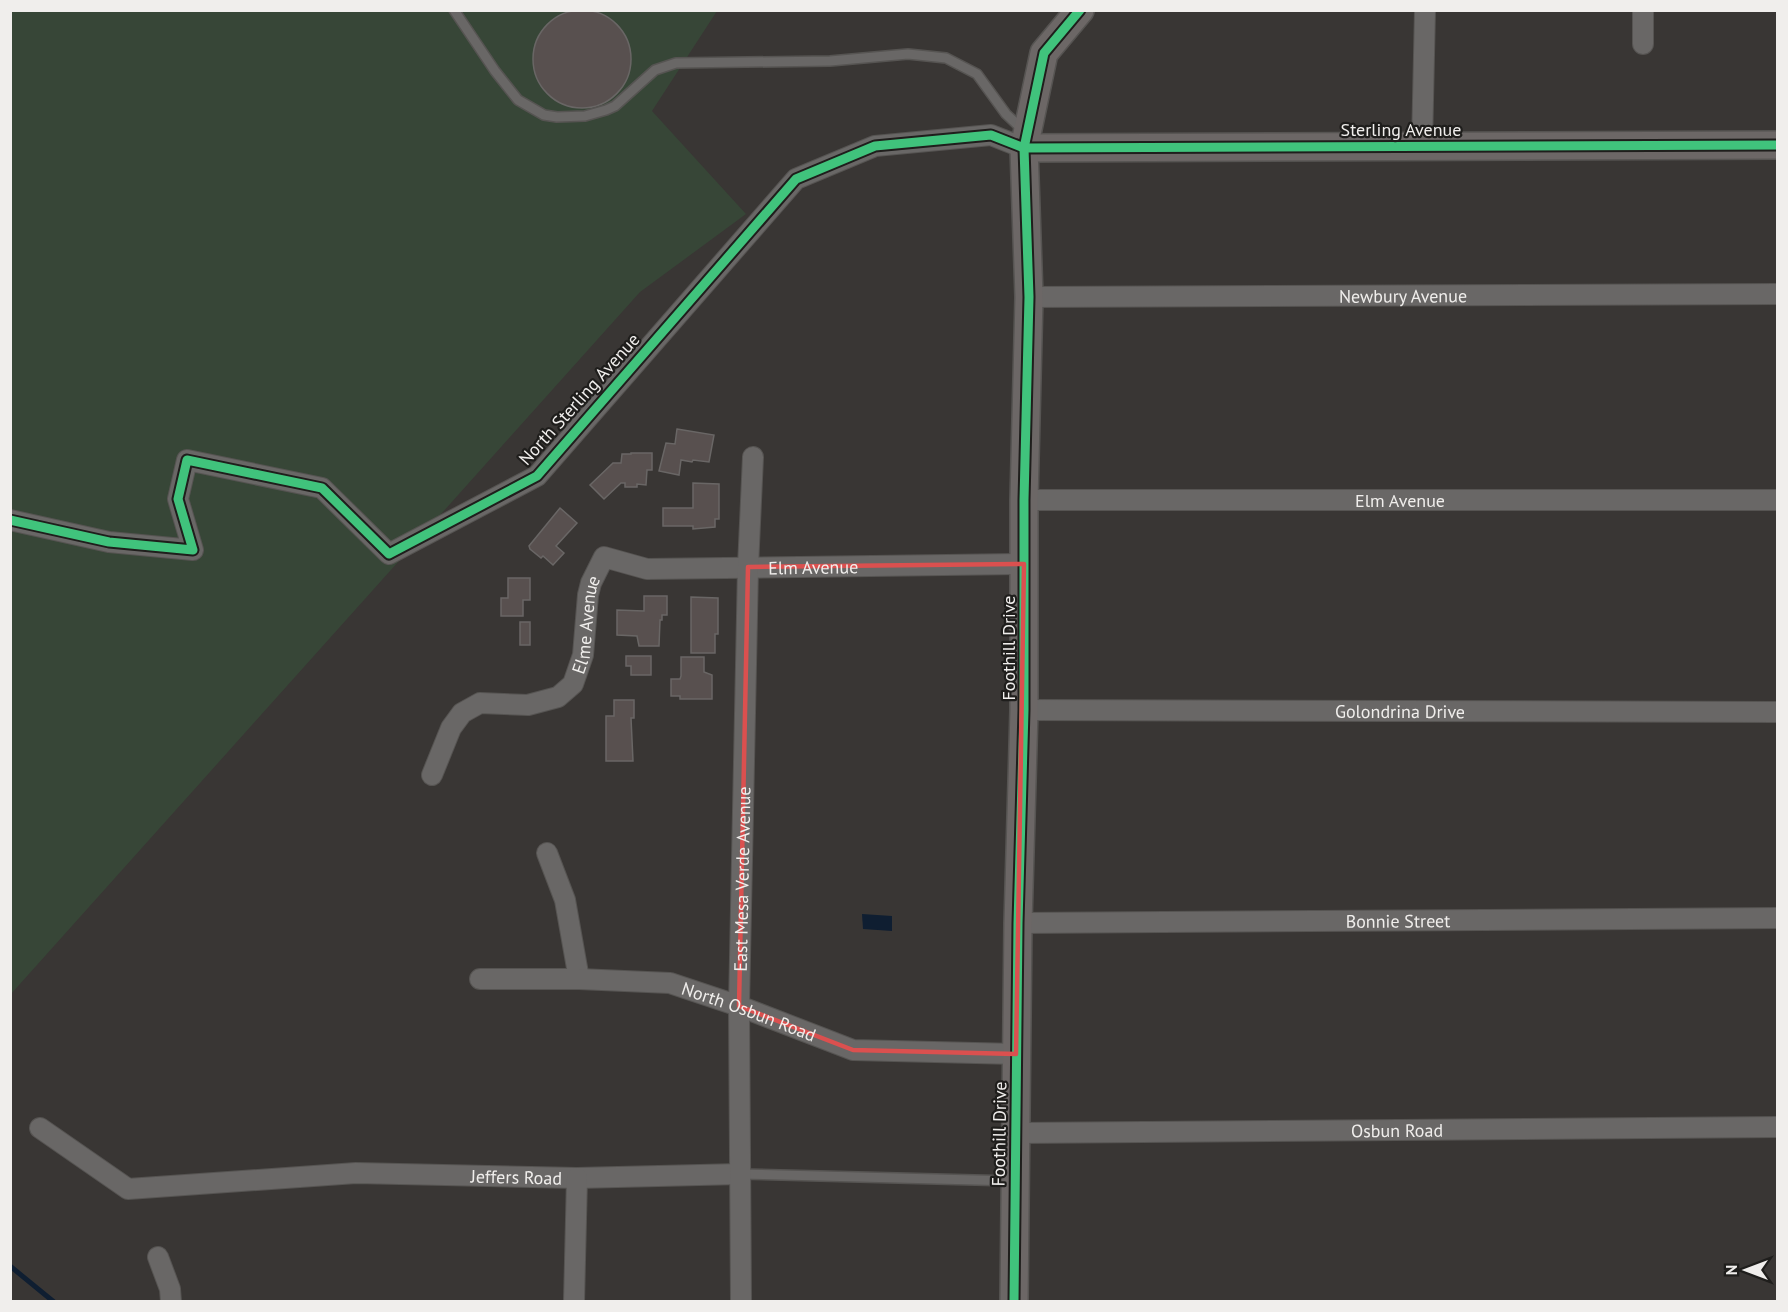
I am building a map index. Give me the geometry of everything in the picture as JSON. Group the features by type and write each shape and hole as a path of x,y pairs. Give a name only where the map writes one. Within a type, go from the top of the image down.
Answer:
{"street":[{"name":"Foothill Drive","path":"1014,1302 1018,923 1024,710 1024,500 1029,297 1026,141 1044,53 1080,10"},
{"path":"1422,146 1425,10"},
{"path":"1643,10 1643,44"},
{"name":"North Sterling Avenue","path":"10,520 109,542 194,550 178,499 187,460 322,488 389,554 537,476 796,179 875,146 991,135 1026,141"},
{"name":"Sterling Avenue","path":"1026,141 1422,146 1778,146"},
{"name":"Newbury Avenue","path":"1029,297 1778,294"},
{"name":"East Mesa Verde Avenue","path":"741,1302 738,1006 748,567 753,457"},
{"name":"Elm Avenue","path":"1024,500 1778,500"},
{"name":"Elm Avenue","path":"604,557 647,569 1024,564"},
{"name":"Elme Avenue","path":"432,775 451,728 462,713 480,703 528,705 558,697 573,684 583,655 588,595 591,583 604,557"},
{"name":"Golondrina Drive","path":"1024,710 1778,712"},
{"path":"547,853 565,900 579,979"},
{"name":"Bonnie Street","path":"1018,923 1778,918"},
{"name":"North Osbun Road","path":"480,979 579,979 670,983 853,1050 1016,1054"},
{"name":"Osbun Road","path":"1016,1133 1778,1127"},
{"name":"Jeffers Road","path":"40,1128 128,1189 356,1173 577,1178 740,1174"},
{"path":"574,1302 577,1178"},
{"path":"158,1257 170,1289 171,1302"}],"lane":[{"path":"454,10 495,71 518,100 544,115 585,116 606,110 615,106 655,70 676,63 830,61 908,54 946,58 977,74 1026,141"},
{"name":"Jeffers Road","path":"740,1174 1014,1180"}],"highlighted area":[{"path":"1024,564 1016,1054 853,1050 739,1006 748,567"}],"green space":[{"path":"11,11 717,11 652,111 746,214 640,292 11,994"}],"water":[{"path":"862,914 892,916 892,931 863,929"}],"building":[{"path":"582,10 601,14 616,25 627,40 631,59 627,78 616,93 601,104 582,108 563,104 548,93 537,78 533,59 537,40 548,25 563,14"},
{"path":"677,429 714,435 709,462 681,460 679,475 659,471 666,443 675,444"},
{"path":"652,453 652,470 647,470 646,485 637,484 637,487 625,487 625,483 621,483 604,499 590,485 613,463 621,463 622,454"},
{"path":"693,483 719,484 719,519 715,519 715,527 693,529 693,526 663,526 663,508 693,508"},
{"path":"560,508 577,523 556,546 564,553 553,565 543,556 541,558 529,546"},
{"path":"508,578 530,578 530,600 523,600 523,616 501,616 501,598 508,598"},
{"path":"644,596 667,596 667,615 662,615 662,620 660,620 659,646 639,646 637,636 617,635 617,610 644,611"},
{"path":"691,597 718,598 718,634 715,634 715,653 691,653"},
{"path":"520,622 530,622 530,645 520,645"},
{"path":"626,656 651,656 651,675 631,675 631,666 626,666"},
{"path":"681,657 704,657 704,672 712,675 712,699 680,699 680,696 671,696 671,679 680,679 681,676"},
{"path":"614,700 634,700 634,718 631,718 633,761 606,761 606,716 614,716"}],"waterway":[{"path":"10,1266 54,1302"}],"cycle path":[{"path":"1014,1302 1018,923 1024,710 1024,500 1029,297 1024,148 1044,53 1080,10"},
{"path":"10,520 109,542 193,550 178,499 187,460 322,488 389,554 537,476 796,179 875,146 991,135 1024,148 1778,145"}]}
